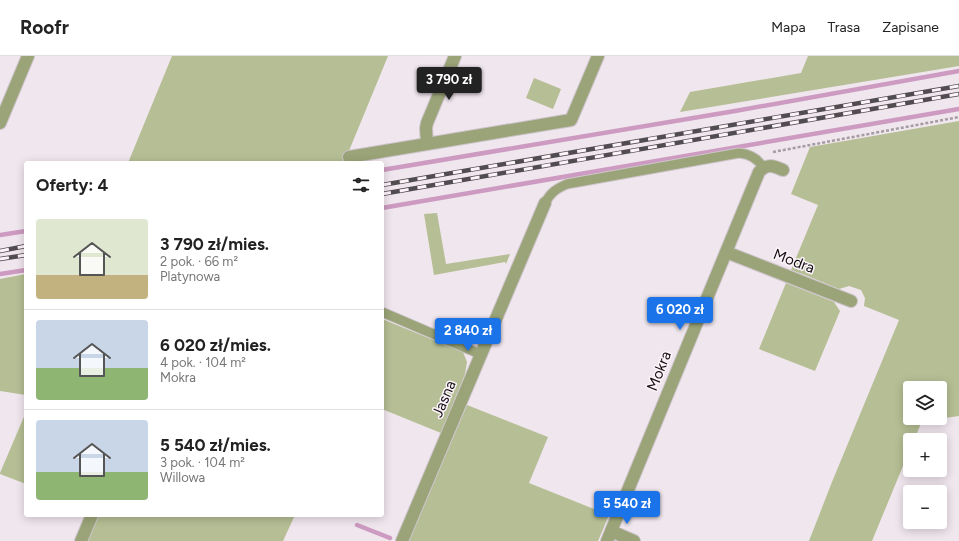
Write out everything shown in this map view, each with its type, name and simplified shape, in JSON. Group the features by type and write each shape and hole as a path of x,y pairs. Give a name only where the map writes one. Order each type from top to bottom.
{"street":[{"path":"0,123 28,56"},
{"path":"427,144 427,122 455,56"},
{"path":"349,157 571,120 598,56"},
{"path":"760,163 783,170"},
{"name":"Mokra","path":"609,536 759,172 760,163"},
{"name":"Jasna","path":"402,541 545,203"},
{"name":"Modra","path":"726,252 850,301"},
{"path":"81,541 91,517"},
{"path":"609,536 634,541"}],"lane":[{"path":"545,203 549,195 556,189 567,184 739,153 748,154 760,163"},
{"path":"384,313 480,354"}],"path":[{"path":"760,163 765,154 959,117"}],"green space":[{"path":"172,56 388,56 345,161 129,161"},
{"path":"808,56 959,56 959,66 680,112 690,92 801,73"},
{"path":"534,78 561,89 553,109 526,98"},
{"path":"959,121 959,416 947,418 947,381 903,381 903,425 920,425 917,433 903,433 903,466 872,541 809,541 899,320 864,306 865,298 861,290 849,286 839,289 791,270 818,205 791,194 810,147"},
{"path":"437,213 446,264 510,254 506,264 505,262 434,275 424,214"},
{"path":"24,274 24,395 0,391 0,279"},
{"path":"786,283 834,302 840,311 815,371 759,349"},
{"path":"384,320 463,352 467,362 465,374 441,433 384,410"},
{"path":"467,405 548,437 529,483 609,515 598,541 409,541"},
{"path":"24,417 24,483 0,473"},
{"path":"95,517 294,517 283,541 86,541"}],"waterway":[{"path":"384,170 735,111 959,71"},
{"path":"384,208 959,109"},
{"path":"0,235 24,231"},
{"path":"0,274 24,270"},
{"path":"357,525 390,538"}],"railway":[{"path":"384,185 959,86"},
{"path":"384,194 959,94"},
{"path":"0,251 24,246"},
{"path":"0,259 24,255"}]}
